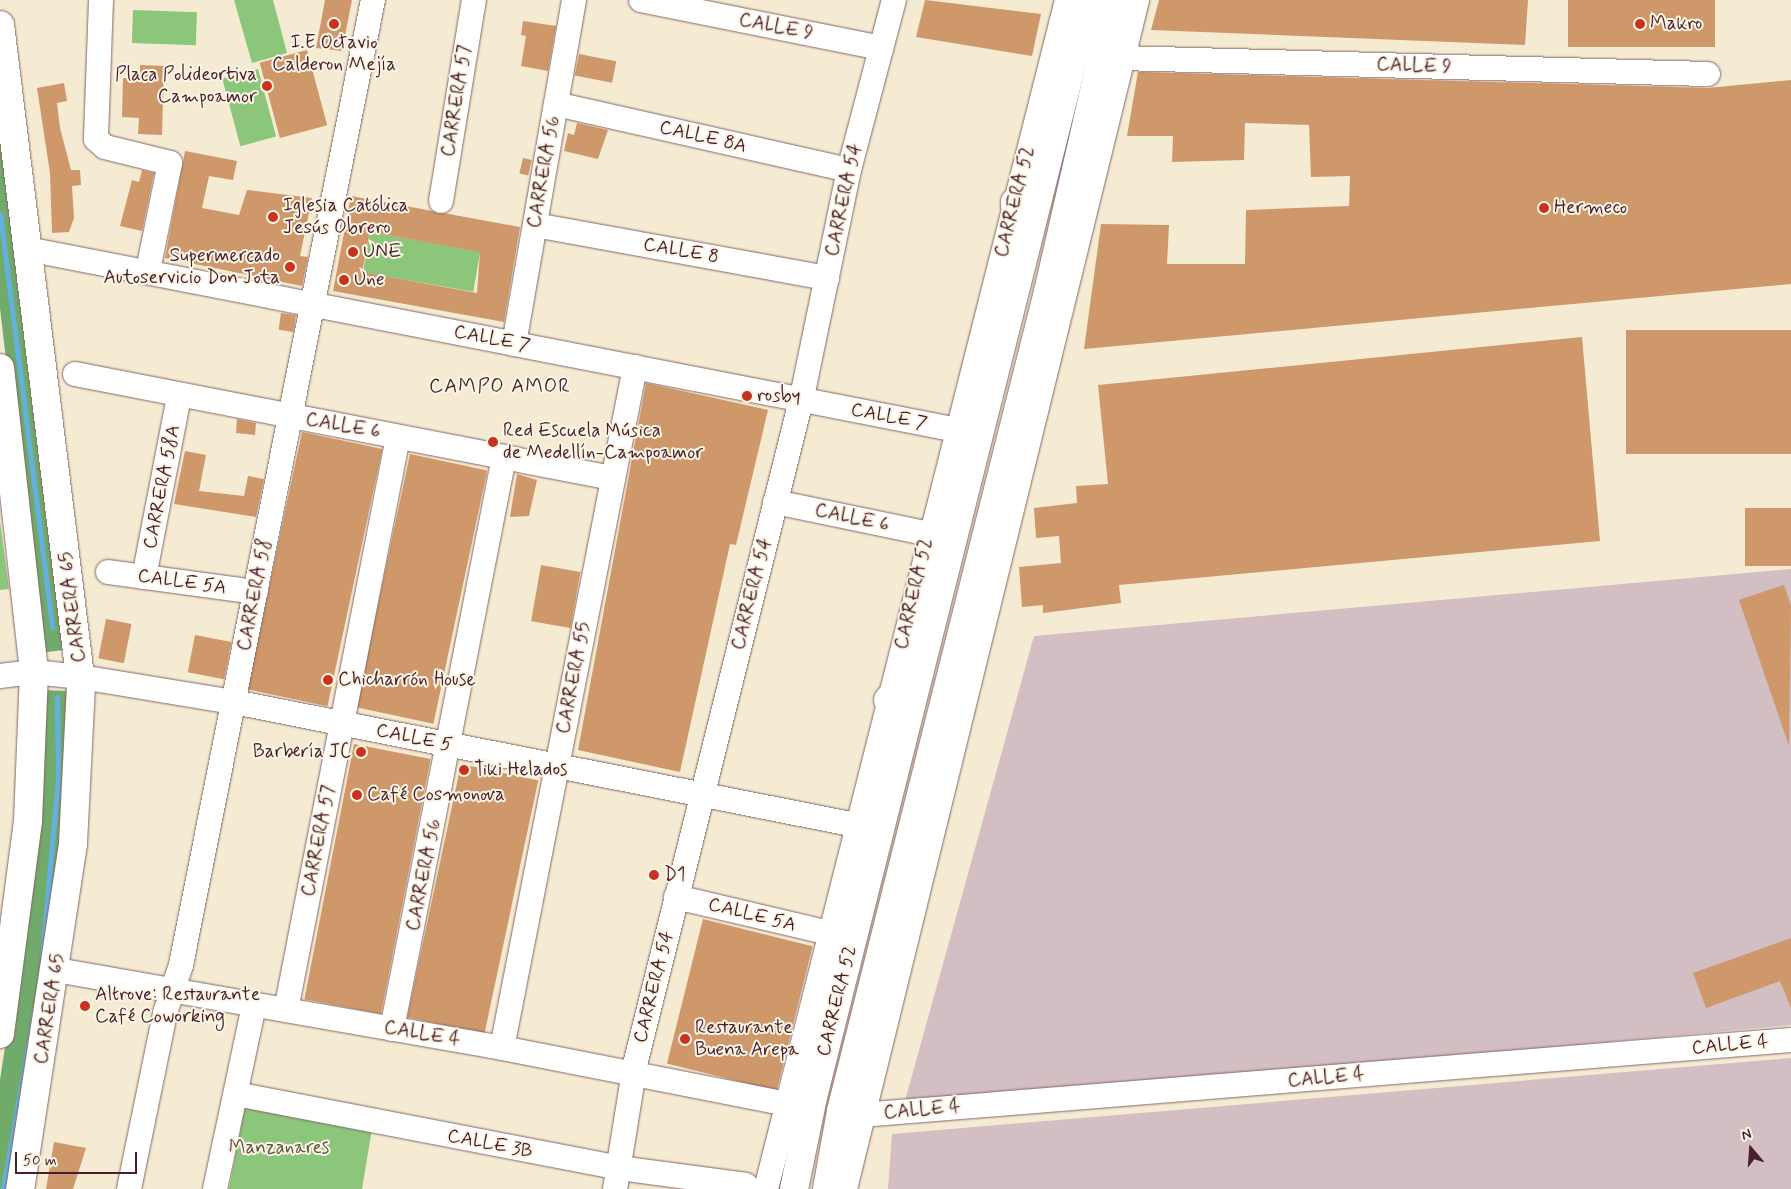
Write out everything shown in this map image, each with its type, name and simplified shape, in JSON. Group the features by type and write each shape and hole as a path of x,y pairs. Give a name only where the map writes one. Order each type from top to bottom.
{"main road":[{"name":"CARRERA 52","path":"794,1189 813,1097 1020,279 1088,0"},
{"name":"CARRERA 52","path":"827,1189 842,1110 1008,483 1048,292 1115,0"},
{"name":"CARRERA 65","path":"0,24 3,75 81,677 77,812 56,970 20,1189"},
{"path":"1048,292 1088,193"},
{"path":"1015,202 1020,279"},
{"path":"0,368 34,672 28,821 0,1034"},
{"path":"888,700 923,661"}],"street":[{"path":"100,0 96,139 100,144 170,163 148,270"},
{"name":"CARRERA 58","path":"129,1189 234,702 373,0"},
{"name":"CARRERA 57","path":"441,201 474,0"},
{"name":"CARRERA 56","path":"514,344 574,0"},
{"name":"CALLE 9","path":"641,0 881,48"},
{"name":"CARRERA 54","path":"617,1178 635,1075 676,897 800,399 849,170 894,0"},
{"name":"CARRERA 52","path":"756,1187 787,1104 929,534 1067,0"},
{"name":"CARRERA 52","path":"846,1189 861,1115 1008,483 1088,193 1120,58 1137,0"},
{"name":"CALLE 9","path":"1120,58 1708,74"},
{"name":"CALLE 8A","path":"556,104 849,170"},
{"name":"CALLE 8","path":"535,225 827,278"},
{"name":"CALLE 7","path":"27,249 148,270 514,344 957,430"},
{"name":"CARRERA 55","path":"502,1048 612,478 636,367"},
{"name":"CALLE 6","path":"75,374 179,397 504,456 612,478"},
{"name":"CARRERA 58A","path":"144,577 179,397"},
{"name":"CARRERA 57","path":"286,1010 398,437"},
{"name":"CARRERA 56","path":"392,1029 450,746 504,456"},
{"name":"CALLE 6","path":"775,502 929,534"},
{"name":"CALLE 5A","path":"108,572 256,592"},
{"name":"CALLE 5","path":"0,676 34,672 81,677 234,702 856,825"},
{"name":"CALLE 5A","path":"676,897 829,933"},
{"name":"CALLE 4","path":"56,970 502,1048 787,1104"},
{"path":"215,1189 254,1006"},
{"name":"CALLE 4","path":"861,1115 1791,1040"},
{"name":"CALLE 3B","path":"236,1094 617,1178 756,1187"}],"shaded area":[{"path":"1791,569 1791,1025 903,1108 1034,636"},
{"path":"1791,1058 1791,1189 888,1189 892,1134"}],"green space":[{"path":"234,0 273,0 287,53 252,63"},
{"path":"133,10 197,12 196,45 132,43"},
{"path":"258,69 276,137 240,146 222,79"},
{"path":"0,96 71,649 40,653 0,308"},
{"path":"370,232 480,251 473,292 363,272"},
{"path":"0,521 9,589 0,590"},
{"path":"39,690 72,691 70,769 15,1189 0,1189 0,1080 16,975"},
{"name":"Manzanares","path":"246,1101 373,1123 362,1189 229,1189"}],"building":[{"name":"I.E Octavio Calderon Mejía","path":"325,0 352,0 342,51 316,48"},
{"path":"925,0 1041,14 1032,56 916,37"},
{"path":"1159,0 1528,0 1525,45 1151,30"},
{"name":"Makro","path":"1568,0 1715,0 1715,47 1568,47"},
{"path":"523,21 556,26 548,71 521,66 526,36 521,35"},
{"path":"307,50 327,125 280,138 260,63"},
{"path":"579,54 616,61 612,83 575,76"},
{"path":"140,65 164,66 162,135 138,134 139,118 122,117 123,78 140,79"},
{"name":"Hermeco","path":"1138,72 1708,88 1791,80 1791,284 1084,349 1101,224 1169,225 1167,264 1245,264 1246,210 1349,206 1350,176 1311,177 1309,125 1245,123 1244,160 1172,162 1173,136 1127,136"},
{"path":"64,83 67,101 57,103 60,128 71,170 80,170 81,185 72,186 74,218 69,232 52,233 50,173 37,88"},
{"path":"577,123 608,130 598,159 564,151 568,133 574,135"},
{"path":"185,151 237,161 233,180 209,176 202,208 239,215 247,190 312,198 300,256 308,257 302,286 165,258"},
{"path":"523,158 532,160 528,176 519,174"},
{"path":"142,170 154,173 142,231 120,226 132,180 139,182"},
{"path":"351,196 520,227 504,322 333,291","holes":["370,232 480,252 477,293 362,272"]},
{"path":"281,313 296,315 293,332 279,330"},
{"path":"1626,330 1791,330 1791,454 1626,454"},
{"path":"1582,337 1600,541 1119,585 1121,603 1043,613 1043,605 1022,607 1019,567 1061,563 1059,536 1036,538 1034,508 1077,503 1076,486 1108,484 1098,385"},
{"path":"646,383 768,410 736,545 730,544 680,772 578,750"},
{"path":"237,419 256,423 255,435 236,433"},
{"path":"302,432 382,449 328,706 247,689"},
{"path":"185,451 206,455 199,491 244,496 248,476 264,479 256,517 174,504"},
{"path":"410,454 487,470 433,724 356,707"},
{"path":"517,474 537,480 529,516 510,517"},
{"path":"1745,508 1791,508 1791,566 1745,566"},
{"path":"541,565 580,572 570,628 531,621"},
{"path":"1784,585 1791,606 1789,746 1739,600"},
{"path":"106,619 132,624 124,663 98,658"},
{"path":"195,635 231,642 224,679 188,672"},
{"path":"354,744 431,759 381,1014 304,999"},
{"path":"461,764 538,780 484,1034 407,1017"},
{"path":"703,919 813,946 777,1091 667,1064"},
{"path":"1791,938 1791,1008 1780,981 1706,1008 1693,973"},
{"path":"54,1142 86,1148 73,1189 46,1189"}],"waterway":[{"path":"0,214 52,628"},
{"path":"42,957 58,778 57,697"},
{"path":"3,1189 33,1017"}],"place":[{"name":"I.E Octavio Calderon Mejía","path":"334,24"},
{"name":"Makro","path":"1640,24"},
{"name":"Placa Polideortiva Campoamor","path":"267,86"},
{"name":"Hermeco","path":"1544,208"},
{"name":"Iglesia Católica Jesús Obrero","path":"273,217"},
{"name":"UNE","path":"353,252"},
{"name":"Supermercado Autoservicio Don Jota","path":"290,267"},
{"name":"Une","path":"344,280"},
{"name":"rosby","path":"747,396"},
{"name":"Red Escuela Música de Medellín-Campoamor","path":"493,442"},
{"name":"Chicharrón House","path":"328,680"},
{"name":"Barbería JC","path":"361,752"},
{"name":"Tiki Helados","path":"464,770"},
{"name":"Café Cosmonova","path":"357,795"},
{"name":"D1","path":"654,875"},
{"name":"Altrove: Restaurante Café Coworking","path":"85,1006"},
{"name":"Restaurante Buena Arepa","path":"685,1039"}],"district":[{"name":"CAMPO AMOR","path":"500,386"}]}
